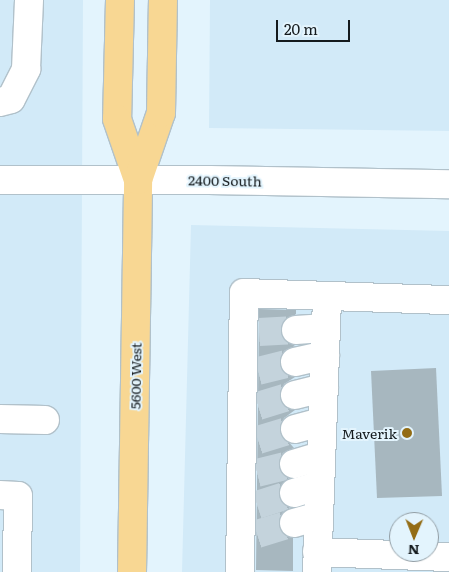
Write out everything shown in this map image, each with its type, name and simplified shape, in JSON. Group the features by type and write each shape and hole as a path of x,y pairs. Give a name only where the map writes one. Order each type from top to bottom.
{"main road":[{"name":"5600 West","path":"120,0 117,119 138,180"},
{"name":"5600 West","path":"132,572 138,180 161,114 163,0"}],"street":[{"path":"0,102 11,99 26,70 29,0"},
{"name":"2400 South","path":"0,180 449,184"},
{"path":"240,572 248,537 251,373 251,333 244,293 449,300"},
{"path":"327,296 320,485 306,520 317,562 449,556"},
{"path":"296,330 326,328"},
{"path":"295,362 325,355"},
{"path":"295,395 324,388"},
{"path":"0,419 45,420"},
{"path":"295,429 322,422"},
{"path":"294,464 321,456"},
{"path":"294,492 320,485"},
{"path":"0,495 18,496 17,572"}],"shaded area":[{"path":"0,0 83,0 80,572 0,572"},
{"path":"210,0 449,0 449,131 209,128"},
{"path":"191,225 449,231 449,572 182,572"}],"building":[{"path":"259,309 296,310 296,314 282,324 283,338 295,346 284,351 280,365 284,373 295,377 284,384 280,398 284,406 295,410 284,418 280,432 294,448 283,453 279,461 279,469 289,478 279,489 279,497 290,508 283,512 279,527 283,534 293,538 293,571 256,570"},
{"name":"Maverik","path":"436,368 442,496 377,498 371,371"}],"tunnel":[{"path":"259,332 296,330"},
{"path":"258,371 295,362"},
{"path":"258,406 295,395"},
{"path":"258,440 295,429"},
{"path":"257,473 294,464"},
{"path":"257,505 294,493"},
{"path":"257,534 294,523"}],"place":[{"name":"Maverik","path":"407,433"}]}
